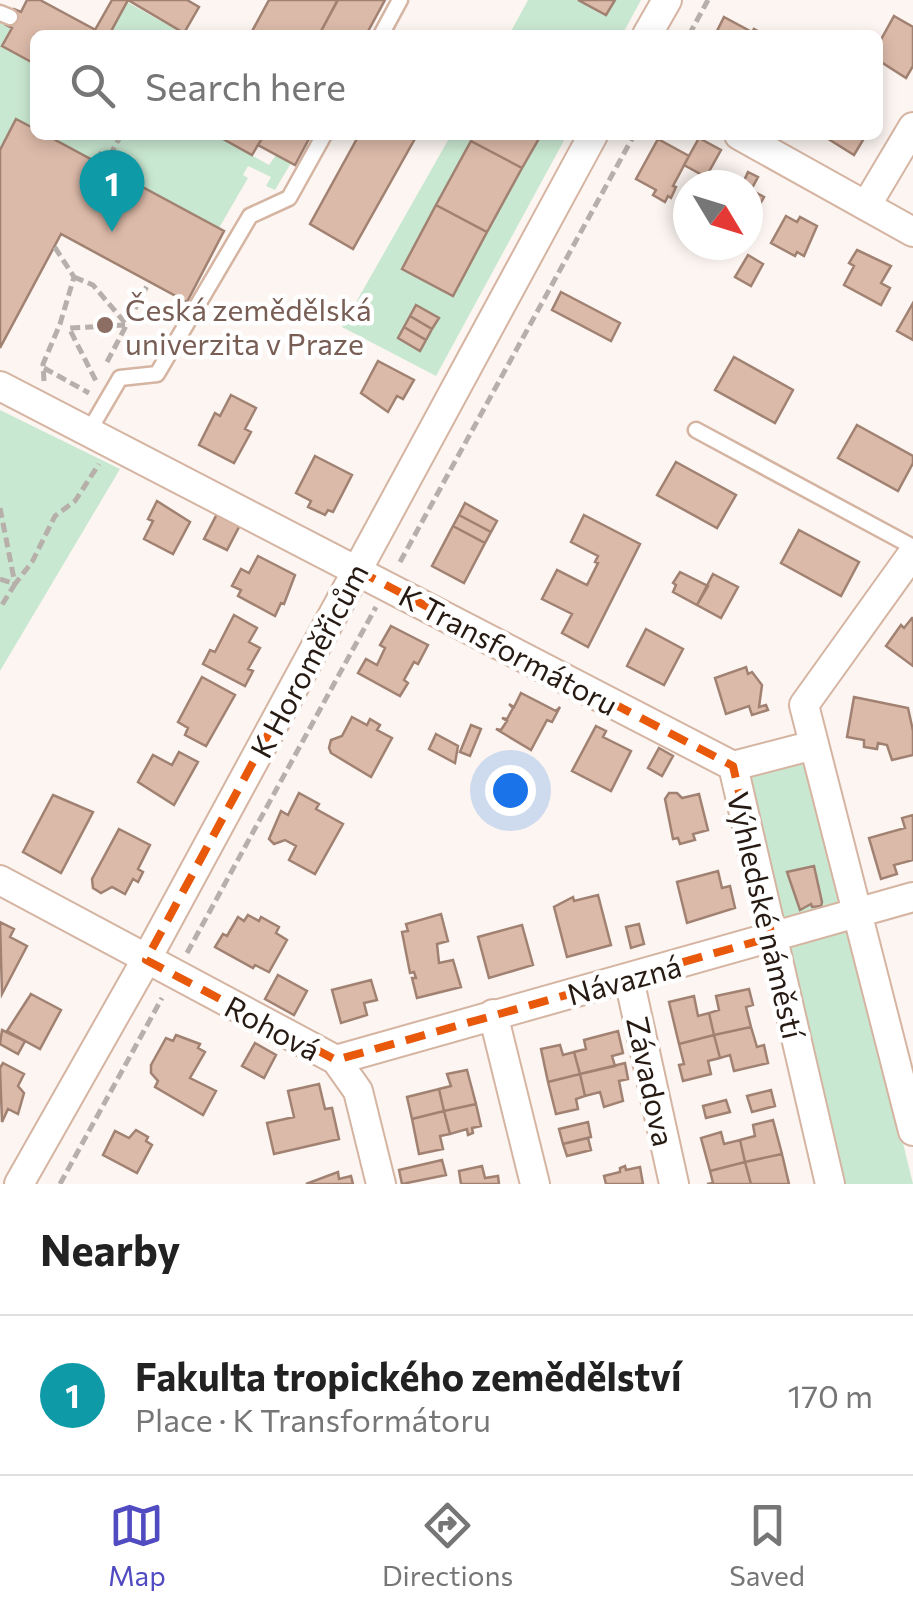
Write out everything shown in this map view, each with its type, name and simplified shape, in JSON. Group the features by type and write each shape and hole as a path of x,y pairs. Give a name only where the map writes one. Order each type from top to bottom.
{"street":[{"path":"651,30 666,0"},
{"path":"866,206 913,127"},
{"name":"K Horoměřicům","path":"19,1184 146,960 590,140"},
{"path":"748,140 913,232"},
{"name":"K Transformátoru","path":"0,386 89,431 115,453 357,570 385,590 733,766"},
{"path":"913,550 804,706 913,1132"},
{"name":"Výhledské náměstí","path":"814,745 733,766 830,1184"},
{"name":"Rohová","path":"0,880 336,1060 358,1091 381,1184"},
{"name":"Návazná","path":"336,1060 913,898"},
{"name":"Závadova","path":"629,979 674,1184"},
{"path":"493,1014 535,1184"}],"lane":[{"path":"383,30 400,0"},
{"path":"89,431 120,378 157,374 250,216 289,198 321,140"},
{"path":"696,430 913,550"}],"path":[{"path":"692,30 708,0"},
{"path":"98,153 108,159 118,140"},
{"path":"180,964 631,140"},
{"path":"54,246 74,277 93,285 126,325"},
{"path":"44,409 44,368 74,277"},
{"path":"44,368 89,394 146,286"},
{"path":"60,324 69,328 126,325"},
{"path":"69,328 96,381"},
{"path":"0,608 32,562 55,516 85,490 115,453"},
{"path":"0,508 15,584"},
{"path":"0,579 15,584"},
{"path":"60,1184 168,986"}],"highlighted area":[{"path":"357,570 733,766 772,937 336,1060 146,960"}],"green space":[{"path":"528,0 578,0 606,15 615,0 641,0 625,30 512,30"},
{"path":"127,2 177,30 112,30"},
{"path":"0,13 10,17 6,25 18,35 30,56 30,127 16,120 0,150"},
{"path":"55,140 225,140 269,165 276,155 291,163 275,190 266,186 271,177 248,166 243,175 248,178 219,228"},
{"path":"448,140 472,140 402,268 452,296 538,140 564,140 436,376 342,327"},
{"path":"0,410 120,469 0,671"},
{"path":"810,761 913,1184 842,1184 743,777"}],"building":[{"path":"27,0 40,0 96,30 30,30 30,61 2,46 12,28 6,25 14,9 21,12"},
{"path":"112,0 128,0 112,30 95,30"},
{"path":"128,0 187,0 199,7 186,30 179,30"},
{"path":"269,0 337,1 322,30 253,30"},
{"path":"338,0 385,0 369,30 322,30"},
{"path":"578,0 615,0 606,15"},
{"path":"894,16 913,27 913,66 906,78 883,63 883,36"},
{"path":"724,17 748,30 718,30"},
{"path":"16,119 30,126 30,140 55,140 224,231 187,302 61,234 0,348 0,150"},
{"path":"225,140 261,140 252,155"},
{"path":"261,140 308,140 295,165 258,145"},
{"path":"356,140 414,140 353,249 310,224"},
{"path":"472,140 538,140 522,168"},
{"path":"660,140 689,156 682,170 673,170 671,198 668,196 665,202 653,195 656,190 636,179"},
{"path":"698,140 721,150 710,170 693,170 684,165"},
{"path":"830,140 863,140 854,155"},
{"path":"471,141 522,168 487,232 436,205"},
{"path":"436,205 487,232 453,296 402,269"},
{"path":"786,216 797,222 800,217 817,226 804,256 797,252 795,256 771,243"},
{"path":"857,250 891,266 881,283 890,288 881,305 844,285"},
{"path":"745,260 763,264 751,286 735,277"},
{"path":"561,292 620,323 611,341 552,310"},
{"path":"913,303 913,340 897,331"},
{"path":"416,305 439,318 432,329 410,316"},
{"path":"410,316 432,329 426,340 404,327"},
{"path":"404,327 426,340 420,351 398,338"},
{"path":"734,357 793,390 775,423 715,390"},
{"path":"378,361 414,380 403,399 397,396 388,412 361,393"},
{"path":"231,395 256,408 245,429 251,432 234,463 199,445 215,413 220,416"},
{"path":"857,425 913,456 898,491 838,458"},
{"path":"315,456 352,475 333,512 328,510 325,515 308,507 311,501 296,493"},
{"path":"676,462 736,495 717,528 657,495"},
{"path":"157,501 190,522 173,554 144,539"},
{"path":"465,503 497,521 491,532 459,515"},
{"path":"217,514 240,525 227,550 204,539"},
{"path":"459,515 491,532 485,543 453,526"},
{"path":"584,515 640,544 588,647 562,633 572,614 542,599 557,570 587,585 598,563 598,556 571,542"},
{"path":"453,526 485,543 464,583 432,566"},
{"path":"799,530 859,562 841,596 781,563"},
{"path":"258,556 295,575 275,616 238,596 241,590 232,586 241,569 249,573"},
{"path":"680,572 708,586 697,605 673,592"},
{"path":"713,574 738,587 721,618 697,605"},
{"path":"234,615 257,628 249,642 260,648 248,669 253,671 245,686 203,664 210,650 215,652"},
{"path":"913,618 913,666 886,646 901,625 904,628"},
{"path":"391,626 428,645 404,680 408,683 400,696 358,673 366,659 377,665 385,648 380,645"},
{"path":"646,629 683,649 664,685 627,666"},
{"path":"746,667 748,674 752,672 762,685 759,707 766,705 768,710 752,715 749,706 726,714 715,678"},
{"path":"202,677 235,695 206,746 185,735 188,728 178,722"},
{"path":"521,693 556,711 560,707 552,722 547,720 531,750 496,729 501,730 507,721 502,718 507,719 513,708 509,704 514,707"},
{"path":"854,697 908,708 913,755 892,760 887,745 878,743 877,749 864,747 864,740 847,737"},
{"path":"352,717 367,725 370,719 380,725 377,730 392,738 371,777 329,748 331,740 342,736"},
{"path":"471,725 481,729 470,756 460,752"},
{"path":"596,726 606,731 603,737 631,751 611,791 572,771"},
{"path":"436,734 458,746 455,763 429,749"},
{"path":"659,748 673,756 662,776 648,768"},
{"path":"179,752 198,762 174,805 138,782 153,755 172,765"},
{"path":"299,793 319,804 316,809 343,824 315,874 289,860 296,846 285,840 274,844 269,839 281,811 288,815"},
{"path":"669,793 682,798 699,794 708,830 693,834 695,840 680,844 678,838 673,839 665,799"},
{"path":"53,795 93,812 61,873 23,852"},
{"path":"913,815 913,860 894,865 897,874 881,879 869,838 905,828 902,818"},
{"path":"119,829 150,845 138,869 143,872 138,882 133,879 125,894 112,887 101,893 93,888 92,879"},
{"path":"814,866 821,906 811,904 800,910 787,872"},
{"path":"718,871 722,888 730,886 735,908 687,923 677,882"},
{"path":"598,895 611,945 567,957 554,907 573,897 574,901"},
{"path":"441,914 448,941 437,944 439,963 453,960 461,987 417,998 412,978 416,978 414,972 410,973 402,932 408,931 406,924"},
{"path":"248,915 279,927 276,933 287,940 269,972 255,965 253,968 215,947 238,917 244,921"},
{"path":"0,922 14,929 10,937 27,946 2,994"},
{"path":"639,924 644,944 631,948 626,927"},
{"path":"522,925 533,965 489,978 478,937"},
{"path":"278,975 307,991 294,1015 265,999"},
{"path":"371,980 377,1000 364,1003 367,1015 341,1023 332,990"},
{"path":"749,989 753,1005 746,1007 751,1027 714,1035 709,1013 719,1010 716,996"},
{"path":"31,994 61,1010 40,1049 7,1031"},
{"path":"694,996 698,1016 709,1013 714,1035 679,1044 669,1002"},
{"path":"751,1027 757,1047 764,1045 768,1063 734,1071 730,1055 720,1058 714,1035"},
{"path":"2,1030 25,1041 18,1054 0,1044"},
{"path":"618,1031 623,1053 612,1056 615,1066 580,1074 574,1052 586,1049 584,1040"},
{"path":"176,1035 200,1044 198,1048 205,1052 190,1078 216,1091 203,1115 155,1087 158,1081 151,1073 151,1065 166,1038 173,1041"},
{"path":"714,1035 720,1058 708,1061 711,1074 683,1081 679,1044"},
{"path":"255,1043 276,1055 264,1078 242,1066"},
{"path":"560,1045 563,1055 574,1052 580,1074 548,1082 541,1049"},
{"path":"3,1063 24,1074 18,1086 24,1093 18,1114 8,1109 2,1122 0,1068"},
{"path":"625,1063 628,1079 619,1081 623,1101 604,1107 600,1092 585,1096 580,1074"},
{"path":"467,1070 476,1104 444,1111 439,1089 451,1086 447,1074"},
{"path":"580,1074 585,1096 576,1099 578,1109 556,1114 548,1082"},
{"path":"319,1084 325,1109 332,1108 339,1139 274,1154 267,1123 294,1117 288,1091"},
{"path":"439,1089 444,1111 412,1119 407,1097"},
{"path":"771,1090 775,1106 752,1112 747,1096"},
{"path":"726,1100 730,1112 706,1118 703,1106"},
{"path":"476,1104 481,1126 472,1128 473,1133 468,1135 467,1129 450,1134 444,1111"},
{"path":"444,1111 450,1134 440,1136 443,1149 419,1154 412,1119"},
{"path":"773,1120 782,1154 745,1162 740,1140 755,1136 753,1125"},
{"path":"588,1122 591,1137 563,1144 559,1129"},
{"path":"136,1130 148,1137 146,1141 152,1145 137,1173 103,1155 115,1131 129,1138"},
{"path":"721,1132 724,1144 740,1140 745,1162 710,1171 701,1138"},
{"path":"588,1138 591,1150 567,1156 563,1144"},
{"path":"782,1154 789,1184 751,1184 745,1162"},
{"path":"442,1160 446,1175 402,1184 399,1170"},
{"path":"745,1162 751,1184 707,1184 713,1183 710,1171"},
{"path":"482,1166 485,1178 498,1176 499,1184 461,1184 459,1171"},
{"path":"625,1166 626,1170 640,1167 643,1184 606,1184 604,1176 620,1172"},
{"path":"338,1172 339,1179 351,1176 353,1184 306,1184"}],"place":[{"name":"Fakulta tropického zemědělství","path":"112,232"},
{"name":"Česká zemědělská univerzita v Praze","path":"105,325"}]}
